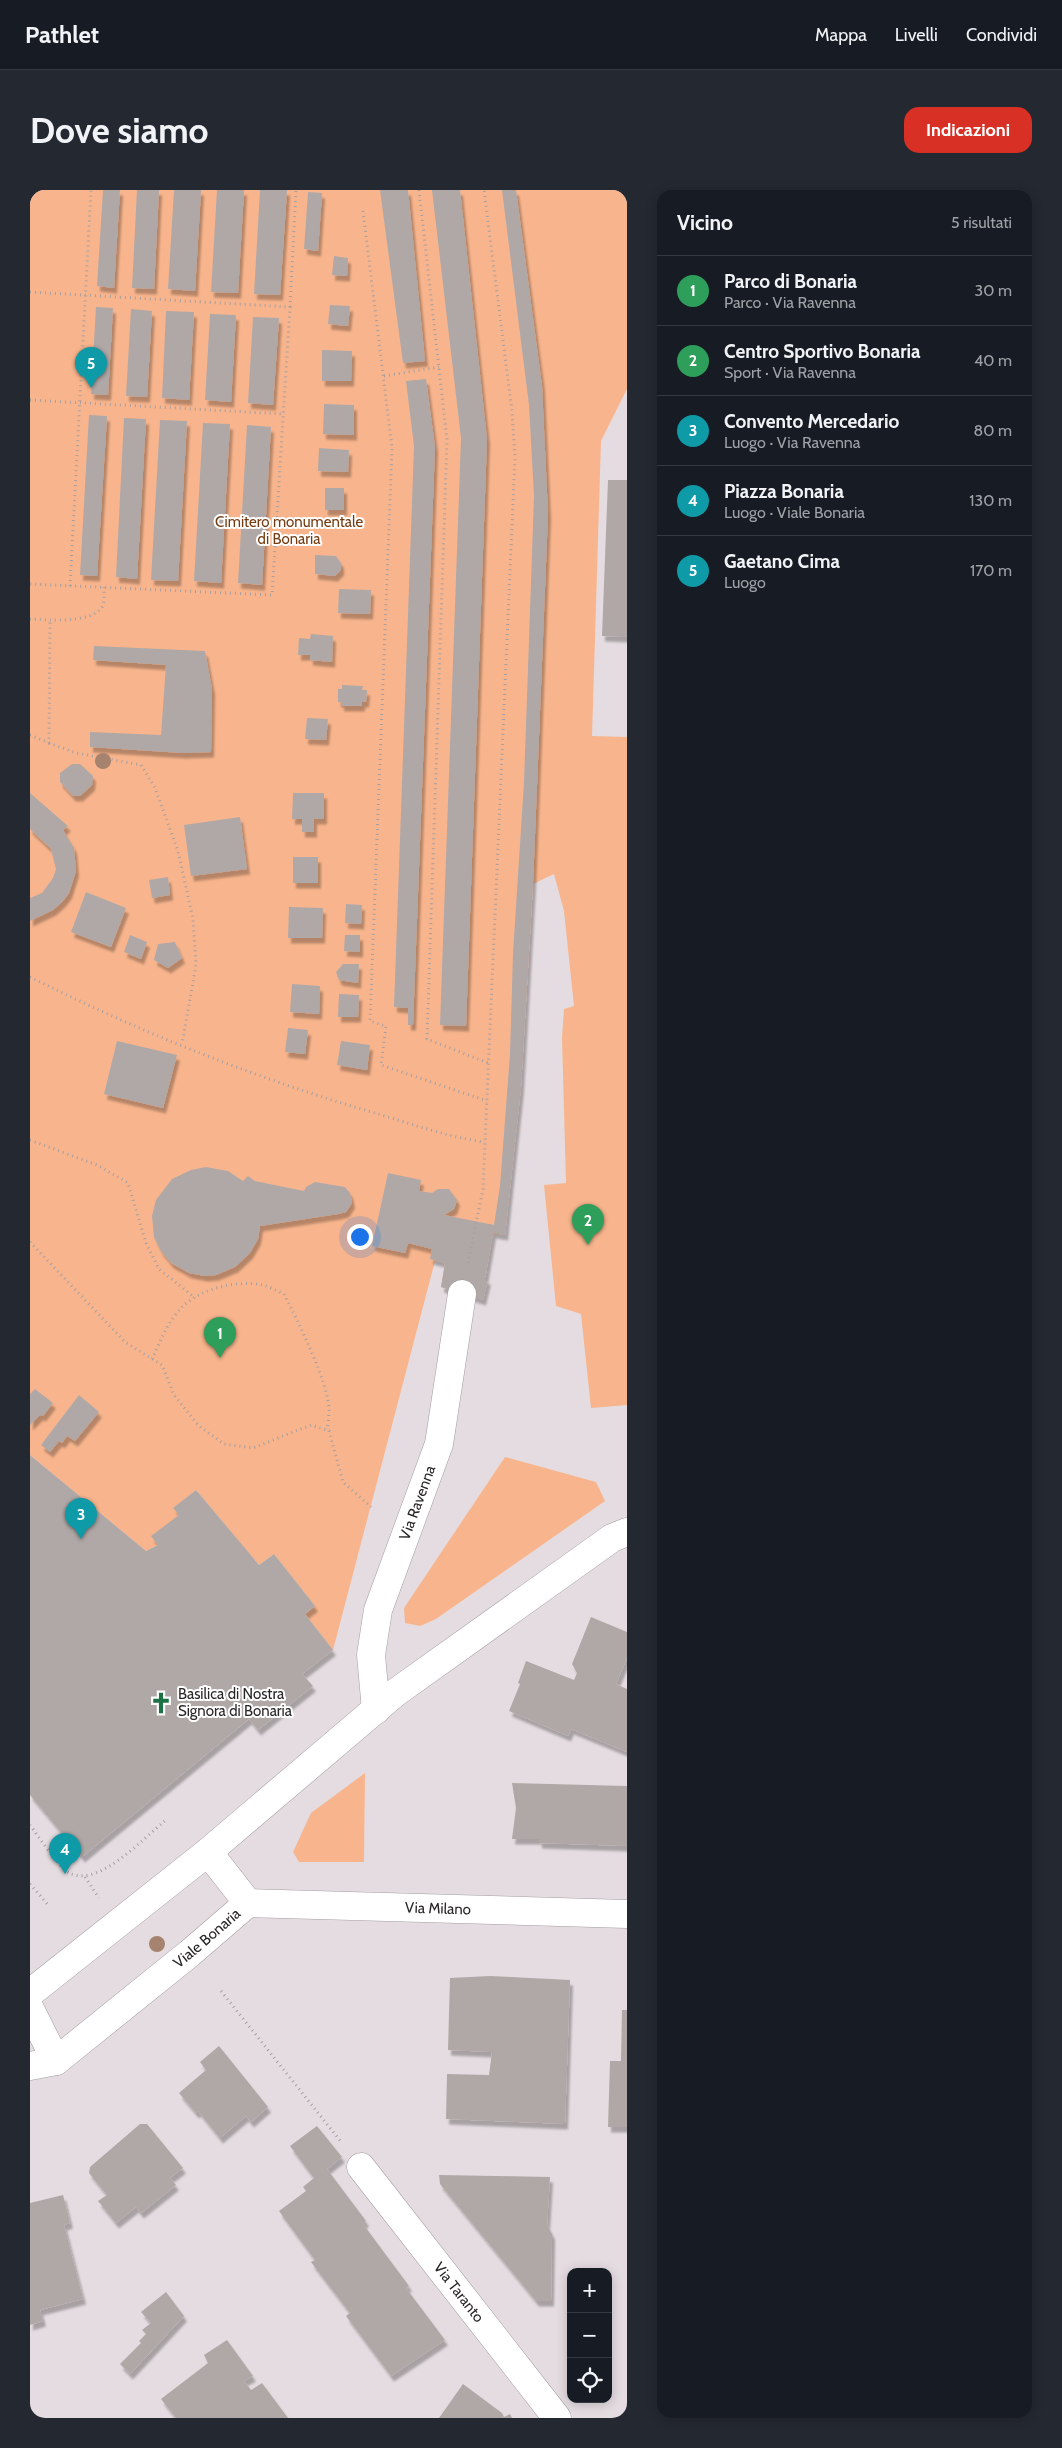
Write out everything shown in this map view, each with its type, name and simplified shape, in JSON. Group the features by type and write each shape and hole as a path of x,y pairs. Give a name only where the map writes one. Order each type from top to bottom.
{"street":[{"name":"Via Ravenna","path":"376,1710 371,1655 378,1610 439,1444 462,1294"},
{"path":"30,1993 208,1852 395,1693 612,1538 627,1532"},
{"name":"Viale Bonaria","path":"30,2009 43,2064 182,1959 248,1903 208,1852"},
{"name":"Via Milano","path":"248,1903 627,1914"},
{"name":"Via Taranto","path":"361,2167 557,2418"}],"path":[{"path":"70,586 91,190"},
{"path":"30,584 272,595 296,190"},
{"path":"419,190 446,440 446,504 427,1039 489,1063"},
{"path":"462,1294 483,1188 515,457 512,411 484,190"},
{"path":"363,210 392,448 370,1021 386,1026 381,1065 487,1101"},
{"path":"30,292 290,307"},
{"path":"384,376 439,367"},
{"path":"30,400 283,414"},
{"path":"30,619 69,620 90,615 101,608 104,599 104,587"},
{"path":"49,743 50,620"},
{"path":"30,735 76,753 141,765 155,788 178,851 193,919 196,965 182,1044"},
{"path":"30,977 92,1008 308,1094 452,1137 485,1142"},
{"path":"30,1140 96,1165 128,1183 146,1243 159,1269 195,1298"},
{"path":"30,1242 125,1342 162,1365 174,1395 199,1426 224,1444 253,1448 311,1425 327,1430"},
{"path":"152,1359 164,1334 183,1306 204,1292 236,1284 263,1285 284,1294 321,1378 329,1409 327,1430 342,1482 371,1507"},
{"path":"30,1825 67,1873 85,1878 102,1872 165,1821"},
{"path":"85,1878 100,1898"},
{"path":"30,1884 49,1906"},
{"path":"221,1991 361,2167"}],"green space":[{"name":"Cimitero monumentale di Bonaria","path":"30,190 627,190 627,389 601,441 592,736 627,737 627,1405 591,1408 581,1314 556,1306 544,1185 566,1183 562,1038 564,1009 574,1006 564,911 554,874 533,884 521,1087 505,1235 493,1234 485,1278 488,1279 483,1300 441,1287 445,1263 435,1261 333,1650 305,1614 315,1606 274,1554 259,1565 196,1490 174,1508 179,1515 158,1545 146,1551 30,1455"},
{"path":"505,1457 596,1482 605,1501 436,1619 420,1626 405,1623 404,1608"},
{"path":"365,1773 364,1862 299,1862 293,1852 311,1813"}],"building":[{"path":"103,190 120,190 114,288 97,286"},
{"path":"137,190 159,190 154,289 132,288"},
{"path":"174,190 201,190 195,291 168,289"},
{"path":"217,190 244,190 238,293 211,292"},
{"path":"260,190 287,190 280,295 254,294"},
{"path":"380,190 408,190 425,361 403,363"},
{"path":"432,190 460,190 487,439 466,1026 440,1025 461,438"},
{"path":"502,190 516,190 542,386 548,514 533,884 521,1087 505,1235 493,1233 485,1279 488,1279 483,1300 441,1287 445,1263 430,1259 432,1249 408,1243 405,1253 372,1246 388,1173 421,1180 419,1191 432,1193 438,1189 449,1189 457,1200 454,1209 444,1215 494,1225 500,1186 510,1054 513,953 524,782 534,496 529,405"},
{"path":"308,192 322,193 318,251 304,249"},
{"path":"334,256 348,258 347,276 332,275"},
{"path":"330,305 350,306 348,326 328,324"},
{"path":"96,307 113,308 108,395 91,394"},
{"path":"131,309 152,311 147,397 126,396"},
{"path":"166,311 194,312 189,400 162,398"},
{"path":"210,314 236,315 231,402 205,400"},
{"path":"253,317 279,318 273,405 248,403"},
{"path":"322,350 352,351 351,381 322,381"},
{"path":"426,379 435,447 413,1025 408,1025 408,1008 394,1007 414,446 406,381"},
{"path":"324,404 354,405 354,435 323,434"},
{"path":"89,415 107,416 97,576 80,575"},
{"path":"124,418 146,419 137,579 116,577"},
{"path":"160,420 187,421 178,581 151,580"},
{"path":"203,423 230,424 221,583 194,581"},
{"path":"247,425 271,427 262,585 238,583"},
{"path":"319,448 349,450 348,472 318,471"},
{"path":"608,480 627,480 627,637 602,636"},
{"path":"325,488 344,488 344,510 325,510"},
{"path":"315,555 336,556 341,563 341,570 335,576 315,574"},
{"path":"339,589 371,590 370,614 338,613"},
{"path":"311,634 333,636 332,662 310,660 310,655 298,655 299,638 310,639"},
{"path":"94,646 205,651 212,689 211,752 183,753 90,747 90,732 161,735 166,665 93,660"},
{"path":"342,685 363,686 362,690 367,690 366,702 362,702 362,706 341,706 341,702 338,702 338,689 342,689"},
{"path":"307,718 328,719 326,740 305,739"},
{"path":"72,764 80,764 93,776 92,785 80,796 73,796 60,782 60,773"},
{"path":"30,793 68,826 63,830 74,848 76,871 69,893 63,901 53,910 30,921 30,898 42,893 53,878 56,869 51,849 30,829"},
{"path":"293,793 324,793 324,819 314,819 314,832 302,832 302,819 292,819"},
{"path":"240,817 247,869 191,876 184,825"},
{"path":"293,857 318,857 318,883 293,883"},
{"path":"168,877 170,895 152,898 149,880"},
{"path":"86,892 126,908 111,947 71,932"},
{"path":"346,904 362,905 361,924 345,923"},
{"path":"289,907 323,908 322,938 288,938"},
{"path":"130,935 147,942 141,959 124,952"},
{"path":"345,935 360,935 360,952 344,951"},
{"path":"175,942 182,958 168,968 154,960 158,944"},
{"path":"343,964 359,964 358,983 339,980 336,972"},
{"path":"292,984 320,986 319,1014 290,1012"},
{"path":"339,994 359,995 358,1017 338,1017"},
{"path":"288,1028 308,1030 305,1054 285,1052"},
{"path":"117,1041 177,1055 163,1108 104,1094"},
{"path":"341,1041 370,1045 367,1070 337,1065"},
{"path":"206,1167 228,1171 243,1181 248,1176 255,1181 304,1191 306,1187 315,1182 345,1187 350,1193 352,1203 346,1212 338,1214 260,1226 258,1239 250,1253 235,1267 216,1275 205,1276 189,1273 171,1263 161,1251 154,1237 152,1216 156,1200 172,1179 191,1170"},
{"path":"35,1389 53,1403 43,1416 40,1415 30,1425 30,1394"},
{"path":"79,1395 99,1412 75,1441 67,1436 62,1443 59,1441 50,1452 41,1445"},
{"name":"Basilica di Nostra Signora di Bonaria","path":"30,1455 146,1551 158,1545 151,1536 179,1515 173,1508 196,1490 259,1565 274,1554 315,1606 305,1614 333,1650 302,1674 313,1686 258,1730 249,1719 82,1857 30,1795"},
{"path":"591,1617 627,1632 627,1658 616,1684 627,1689 627,1752 571,1729 568,1736 509,1711 520,1684 518,1683 526,1661 574,1680 577,1673 572,1664"},
{"path":"512,1783 627,1786 627,1846 539,1843 539,1839 512,1839 516,1808"},
{"path":"490,1976 570,1980 565,2124 446,2119 447,2074 489,2075 492,2052 448,2050 450,1978"},
{"path":"622,2010 627,2010 627,2127 608,2127 610,2061 621,2061"},
{"path":"219,2046 268,2107 251,2122 246,2116 220,2138 198,2111 196,2113 179,2093 206,2070 200,2062"},
{"path":"140,2124 147,2124 183,2168 170,2178 176,2185 141,2213 136,2207 116,2223 98,2201 107,2195 89,2173 90,2167"},
{"path":"317,2126 342,2157 327,2169 366,2221 363,2224 409,2286 406,2288 445,2340 391,2376 346,2316 350,2313 311,2262 315,2260 279,2211 306,2191 303,2187 314,2178 290,2146"},
{"path":"439,2175 550,2177 547,2225 552,2234 551,2301 536,2301 440,2184"},
{"path":"63,2195 70,2223 64,2225 83,2299 40,2310 43,2321 30,2325 30,2203"},
{"path":"166,2292 184,2316 130,2374 120,2364 141,2343 139,2341 146,2334 142,2330 151,2323 141,2312"},
{"path":"227,2340 253,2376 244,2381 251,2390 262,2383 288,2418 176,2418 161,2399 208,2363 204,2355"},
{"path":"463,2384 502,2413 504,2417 510,2414 512,2418 439,2418"}],"place":[{"name":"Gaetano Cima","path":"91,388"},
{"name":"Centro Sportivo Bonaria","path":"588,1245"},
{"name":"Parco di Bonaria","path":"220,1358"},
{"name":"Convento Mercedario","path":"81,1539"},
{"name":"Basilica di Nostra Signora di Bonaria","path":"161,1703"},
{"name":"Piazza Bonaria","path":"65,1874"}]}
